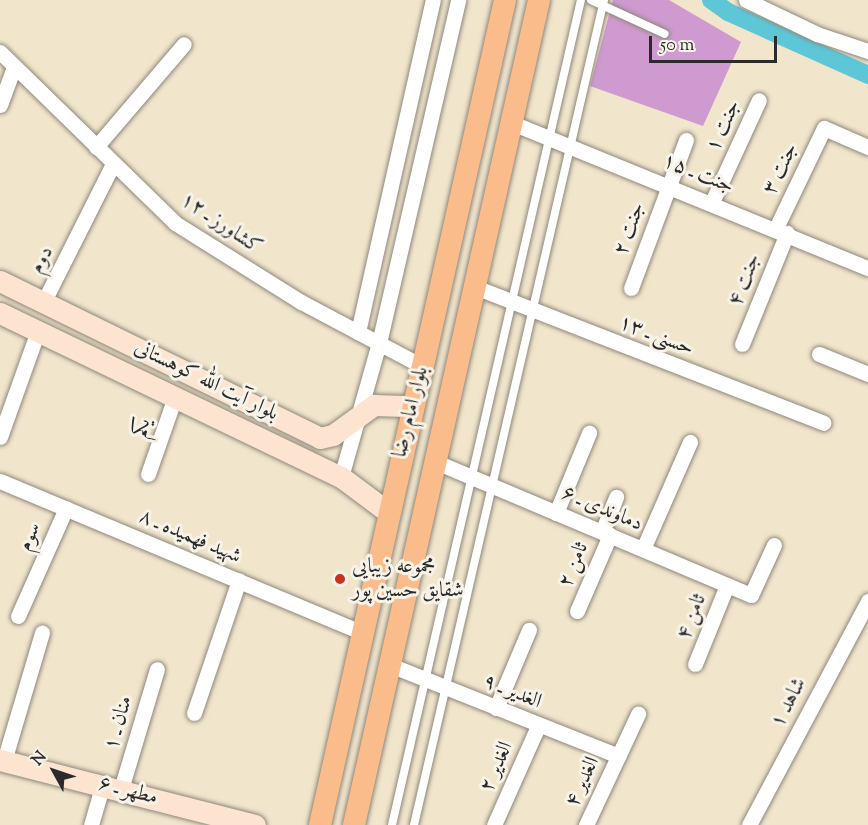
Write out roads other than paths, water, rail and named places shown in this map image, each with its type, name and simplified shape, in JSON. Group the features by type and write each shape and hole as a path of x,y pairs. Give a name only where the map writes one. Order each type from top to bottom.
{"main road":[{"name":"بلوار امام رضا","path":"320,825 364,633 388,512 505,0"},
{"name":"بلوار امام رضا","path":"354,825 539,0"}],"street":[{"path":"358,332 433,0"},
{"path":"341,477 379,344 458,0"},
{"path":"752,1 817,34 868,51"},
{"path":"96,147 184,44"},
{"name":"کشاورز ـ ۱۲","path":"0,52 175,223 301,302 422,366"},
{"path":"0,105 14,67"},
{"name":"جنت ۱","path":"712,202 759,100"},
{"name":"جنت ـ ۱۵","path":"512,123 712,202 868,268"},
{"name":"جنت ۳","path":"781,231 824,128 868,147"},
{"name":"جنت ۲","path":"632,288 686,140"},
{"name":"دوم","path":"44,301 78,240 113,164"},
{"path":"385,210 396,219 410,210"},
{"path":"379,237 393,228 403,240"},
{"name":"جنت ۴","path":"742,344 781,231"},
{"name":"بلوار آیت الله کوهستانی","path":"0,281 320,438 333,435 360,413 374,405 412,406"},
{"name":"حسنی ـ ۱۳","path":"475,287 823,423"},
{"name":"بلوار آیت الله کوهستانی","path":"0,313 341,477 388,512"},
{"path":"0,437 38,331"},
{"path":"819,354 868,375"},
{"name":"یکم","path":"148,474 175,397"},
{"path":"556,513 589,433"},
{"path":"643,549 690,442"},
{"name":"دماوندی ـ ۶","path":"436,462 492,482 556,513 751,595 774,545"},
{"name":"شهید فهمیده ـ ۸","path":"0,481 364,633"},
{"name":"ثامن ۲","path":"578,611 606,534 616,497"},
{"name":"سوم","path":"18,616 66,508"},
{"path":"194,713 239,580"},
{"name":"ثامن ۴","path":"695,664 728,585"},
{"name":"شاهد ۱","path":"749,825 868,601"},
{"path":"496,708 529,630"},
{"path":"2,761 42,633"},
{"name":"الغدیر ـ ۹","path":"390,665 424,682 619,756"},
{"name":"منان ـ ۱","path":"92,825 112,787 157,669"},
{"name":"الغدیر ۴","path":"586,825 638,714"},
{"name":"الغدیر ۲","path":"494,825 538,726"},
{"name":"مطهر ـ ۶","path":"2,761 255,825"}],"lane":[{"path":"392,825 510,301 581,0"},
{"path":"591,0 604,2 665,34"},
{"path":"414,825 569,145 604,2"}],"waterway":[{"path":"711,0 728,12 868,75"}],"place":[{"name":"مجموعه زیبایی شقایق حسین پور","path":"340,579"}]}
